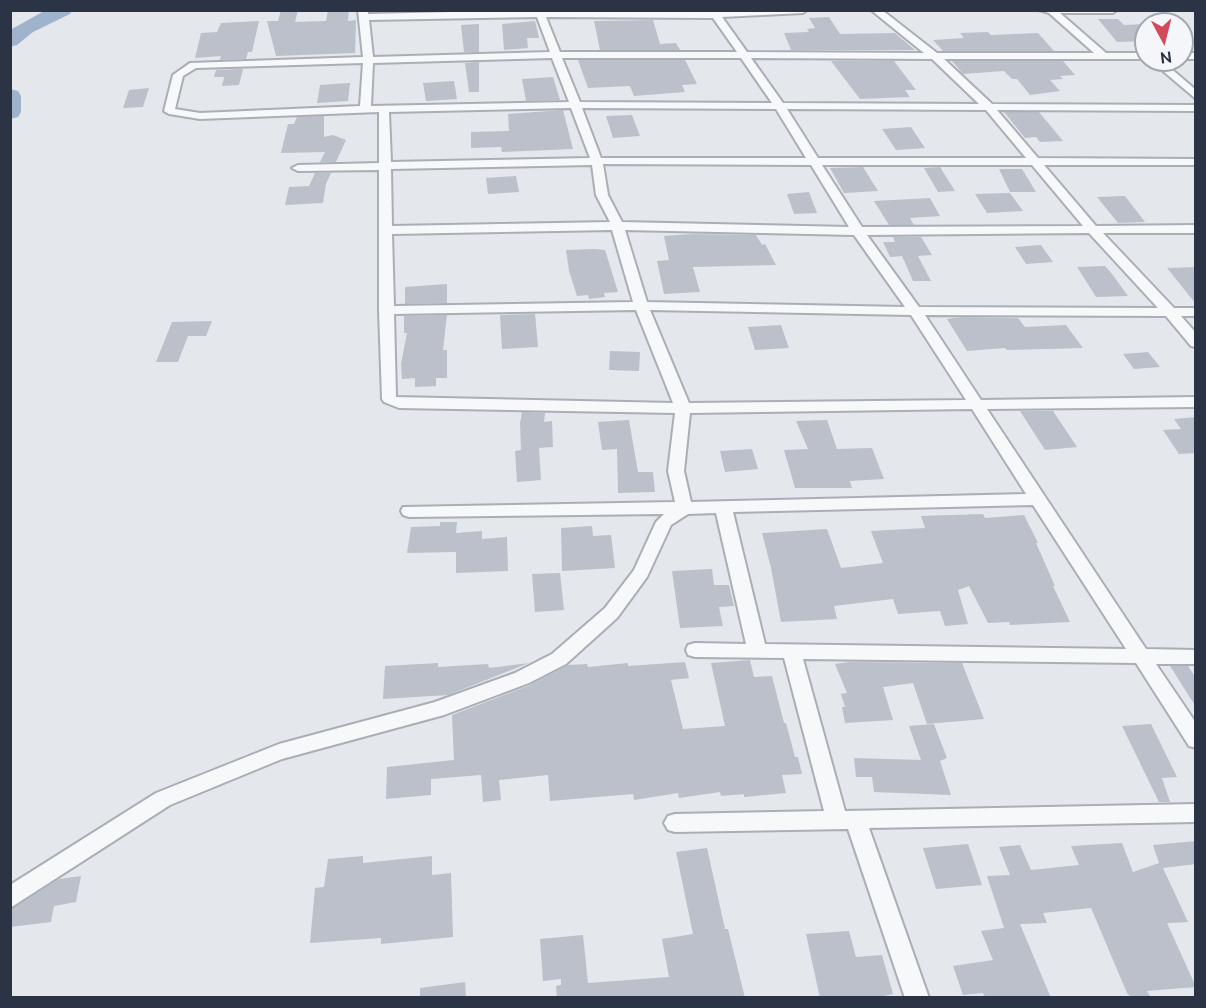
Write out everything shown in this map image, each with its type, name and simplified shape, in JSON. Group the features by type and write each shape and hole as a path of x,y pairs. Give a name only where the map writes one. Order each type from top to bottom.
{"street":[{"path":"365,109 368,60 363,14 714,13 803,10"},
{"path":"874,10 936,57 988,106 1092,229 1196,343"},
{"path":"1043,10 1113,10"},
{"path":"1051,11 1104,56"},
{"path":"539,12 597,161 603,195 617,226 641,306 683,408 676,471 684,508"},
{"path":"714,13 779,105 811,160 915,311 1139,657 1196,740"},
{"path":"1134,56 554,55 194,65 178,75 169,111 210,116 365,109 575,105 1196,108"},
{"path":"1169,72 1196,96"},
{"path":"384,109 387,393 389,399 399,403 683,408 1196,402"},
{"path":"298,168 597,161 1196,162"},
{"path":"386,230 617,226 858,231 1196,229"},
{"path":"386,310 641,306 915,311 1196,312"},
{"path":"409,511 684,508 1037,499"},
{"path":"723,506 757,651"},
{"path":"10,898 81,850 164,799 279,752 437,709 522,678 559,659 611,613 641,573 664,522 684,508"},
{"path":"695,650 1196,657"},
{"path":"792,652 847,820 916,998"},
{"path":"675,823 1196,813"}],"building":[{"path":"281,10 298,10 295,22 326,21 328,10 349,10 348,21 356,20 355,53 276,56 267,21 278,21"},
{"path":"829,17 840,34 895,33 915,50 791,50 784,33 809,32 807,29 815,28 809,18"},
{"path":"1098,19 1118,19 1124,25 1134,25 1134,41 1117,42"},
{"path":"653,20 660,44 676,43 680,50 600,50 594,21"},
{"path":"259,21 252,52 248,52 246,59 220,60 221,56 195,58 201,33 217,32 221,23"},
{"path":"535,21 539,38 527,38 528,48 504,50 502,24"},
{"path":"479,24 479,52 464,52 461,25"},
{"path":"988,32 991,35 1038,33 1054,51 943,51 933,40 964,38 960,33"},
{"path":"578,60 685,60 697,84 682,85 685,92 634,96 630,86 588,88"},
{"path":"831,61 894,61 916,90 905,90 910,97 860,99"},
{"path":"952,61 1063,61 1075,75 1060,76 1063,79 1050,80 1060,91 1030,95 1017,79 1012,79 1004,71 963,74"},
{"path":"479,62 479,92 469,92 465,63"},
{"path":"243,69 239,85 222,86 224,77 214,77 216,70"},
{"path":"553,77 560,100 526,101 522,79"},
{"path":"454,81 457,99 426,101 423,83"},
{"path":"350,83 348,101 317,103 320,85"},
{"path":"149,88 143,107 123,108 129,90"},
{"path":"563,110 573,149 502,152 501,147 471,148 471,132 509,131 508,114"},
{"path":"1004,112 1039,112 1063,141 1040,142 1036,137 1025,138"},
{"path":"632,115 640,136 613,138 606,116"},
{"path":"324,116 324,137 333,135 346,140 336,162 320,162 325,152 281,153 288,124 294,124 297,117"},
{"path":"911,127 925,148 896,150 882,129"},
{"path":"863,167 878,191 844,193 830,168"},
{"path":"940,167 955,191 938,192 924,168"},
{"path":"999,169 1022,169 1036,192 1010,192"},
{"path":"315,173 331,173 326,184 323,203 285,205 289,187 309,186"},
{"path":"516,176 519,192 488,194 486,178"},
{"path":"809,192 817,213 794,214 787,194"},
{"path":"1010,193 1023,211 987,213 975,194"},
{"path":"1125,196 1145,222 1118,223 1097,197"},
{"path":"930,198 940,216 910,218 914,225 889,225 874,201"},
{"path":"756,235 762,245 765,244 776,265 693,267 700,292 664,294 657,261 669,260 664,236"},
{"path":"893,237 921,237 932,255 918,256 931,281 913,281 902,256 890,257 883,242 895,242"},
{"path":"1041,245 1053,262 1026,264 1015,247"},
{"path":"566,250 605,250 618,292 604,293 605,297 589,299 588,295 577,296 569,271"},
{"path":"1105,266 1128,296 1096,297 1077,267"},
{"path":"1196,267 1196,304 1167,268"},
{"path":"447,284 447,303 405,304 405,287"},
{"path":"535,314 538,347 502,349 500,315"},
{"path":"447,315 443,350 447,350 447,378 436,378 436,386 415,387 415,378 402,379 401,364 407,333 404,333 404,316"},
{"path":"1018,318 1025,327 1066,325 1083,348 1007,350 1005,348 967,351 947,319"},
{"path":"212,321 206,336 188,336 178,362 156,362 172,322"},
{"path":"781,325 789,348 755,350 748,327"},
{"path":"610,351 640,352 639,371 609,370"},
{"path":"1148,352 1160,367 1134,369 1123,354"},
{"path":"1020,411 1053,411 1077,447 1045,450"},
{"path":"522,412 545,413 544,422 552,421 553,447 539,448 541,480 517,482 515,451 521,450"},
{"path":"1196,417 1196,453 1179,454 1163,430 1181,429 1174,419"},
{"path":"629,420 638,472 653,472 655,492 618,493 617,449 602,450 598,422"},
{"path":"827,420 837,449 872,448 884,479 850,481 852,488 795,488 784,450 808,449 796,421"},
{"path":"752,449 758,469 725,472 720,451"},
{"path":"983,514 985,518 1024,515 1038,543 1036,543 1055,586 1053,586 1070,622 1010,625 1009,622 988,623 969,586 958,590 968,624 945,626 940,611 898,614 893,599 834,606 837,619 781,622 762,533 827,529 841,568 883,563 871,531 925,528 921,516"},
{"path":"440,522 457,522 456,533 482,531 482,539 507,537 508,571 456,573 456,552 407,553 411,527 440,526"},
{"path":"592,526 593,536 611,535 615,568 562,571 561,528"},
{"path":"712,569 714,585 729,585 734,606 719,607 723,626 680,628 672,571"},
{"path":"560,573 564,610 535,612 532,574"},
{"path":"750,660 754,677 772,676 784,723 786,723 795,757 798,757 802,774 782,775 786,793 744,797 744,794 721,796 720,792 679,798 678,793 634,800 633,794 550,801 548,775 499,780 501,800 483,802 481,775 431,779 431,795 386,799 387,767 454,760 452,715 530,685 568,665 587,664 588,667 628,663 628,666 685,662 689,678 671,680 683,729 725,726 711,663"},
{"path":"849,662 962,663 984,719 927,724 913,683 883,687 893,720 845,723 842,707 845,707 841,694 847,693 835,664"},
{"path":"438,663 438,667 488,664 489,668 529,663 448,695 383,699 385,666"},
{"path":"1170,666 1188,666 1196,678 1196,707"},
{"path":"934,724 947,758 940,761 951,795 874,792 872,777 856,777 854,758 921,760 909,726"},
{"path":"1151,724 1177,777 1162,778 1170,802 1159,802 1122,726"},
{"path":"1196,841 1196,864 1163,868 1188,922 1167,923 1196,987 1147,991 1151,998 1132,998 1127,993 1091,908 1043,913 1047,923 1020,924 1051,998 985,998 983,993 963,995 953,966 993,960 981,931 1004,928 987,876 1010,875 999,847 1020,845 1031,870 1079,865 1071,846 1122,843 1133,872 1159,863 1153,845"},
{"path":"968,844 982,885 936,889 923,848"},
{"path":"707,848 725,929 728,929 745,998 557,998 556,986 561,985 561,979 543,981 540,939 583,935 588,983 669,977 662,939 693,934 676,852"},
{"path":"363,856 363,863 432,856 432,875 451,873 453,937 381,944 381,938 310,943 315,888 324,887 328,859"},
{"path":"81,876 76,902 54,906 51,922 10,927 10,910 59,879"},
{"path":"849,931 856,957 882,955 893,994 873,998 820,998 806,934"},
{"path":"465,982 466,998 420,998 420,988"}],"waterway":[{"path":"10,41 26,28 63,10"},
{"path":"10,96 10,112"}]}
